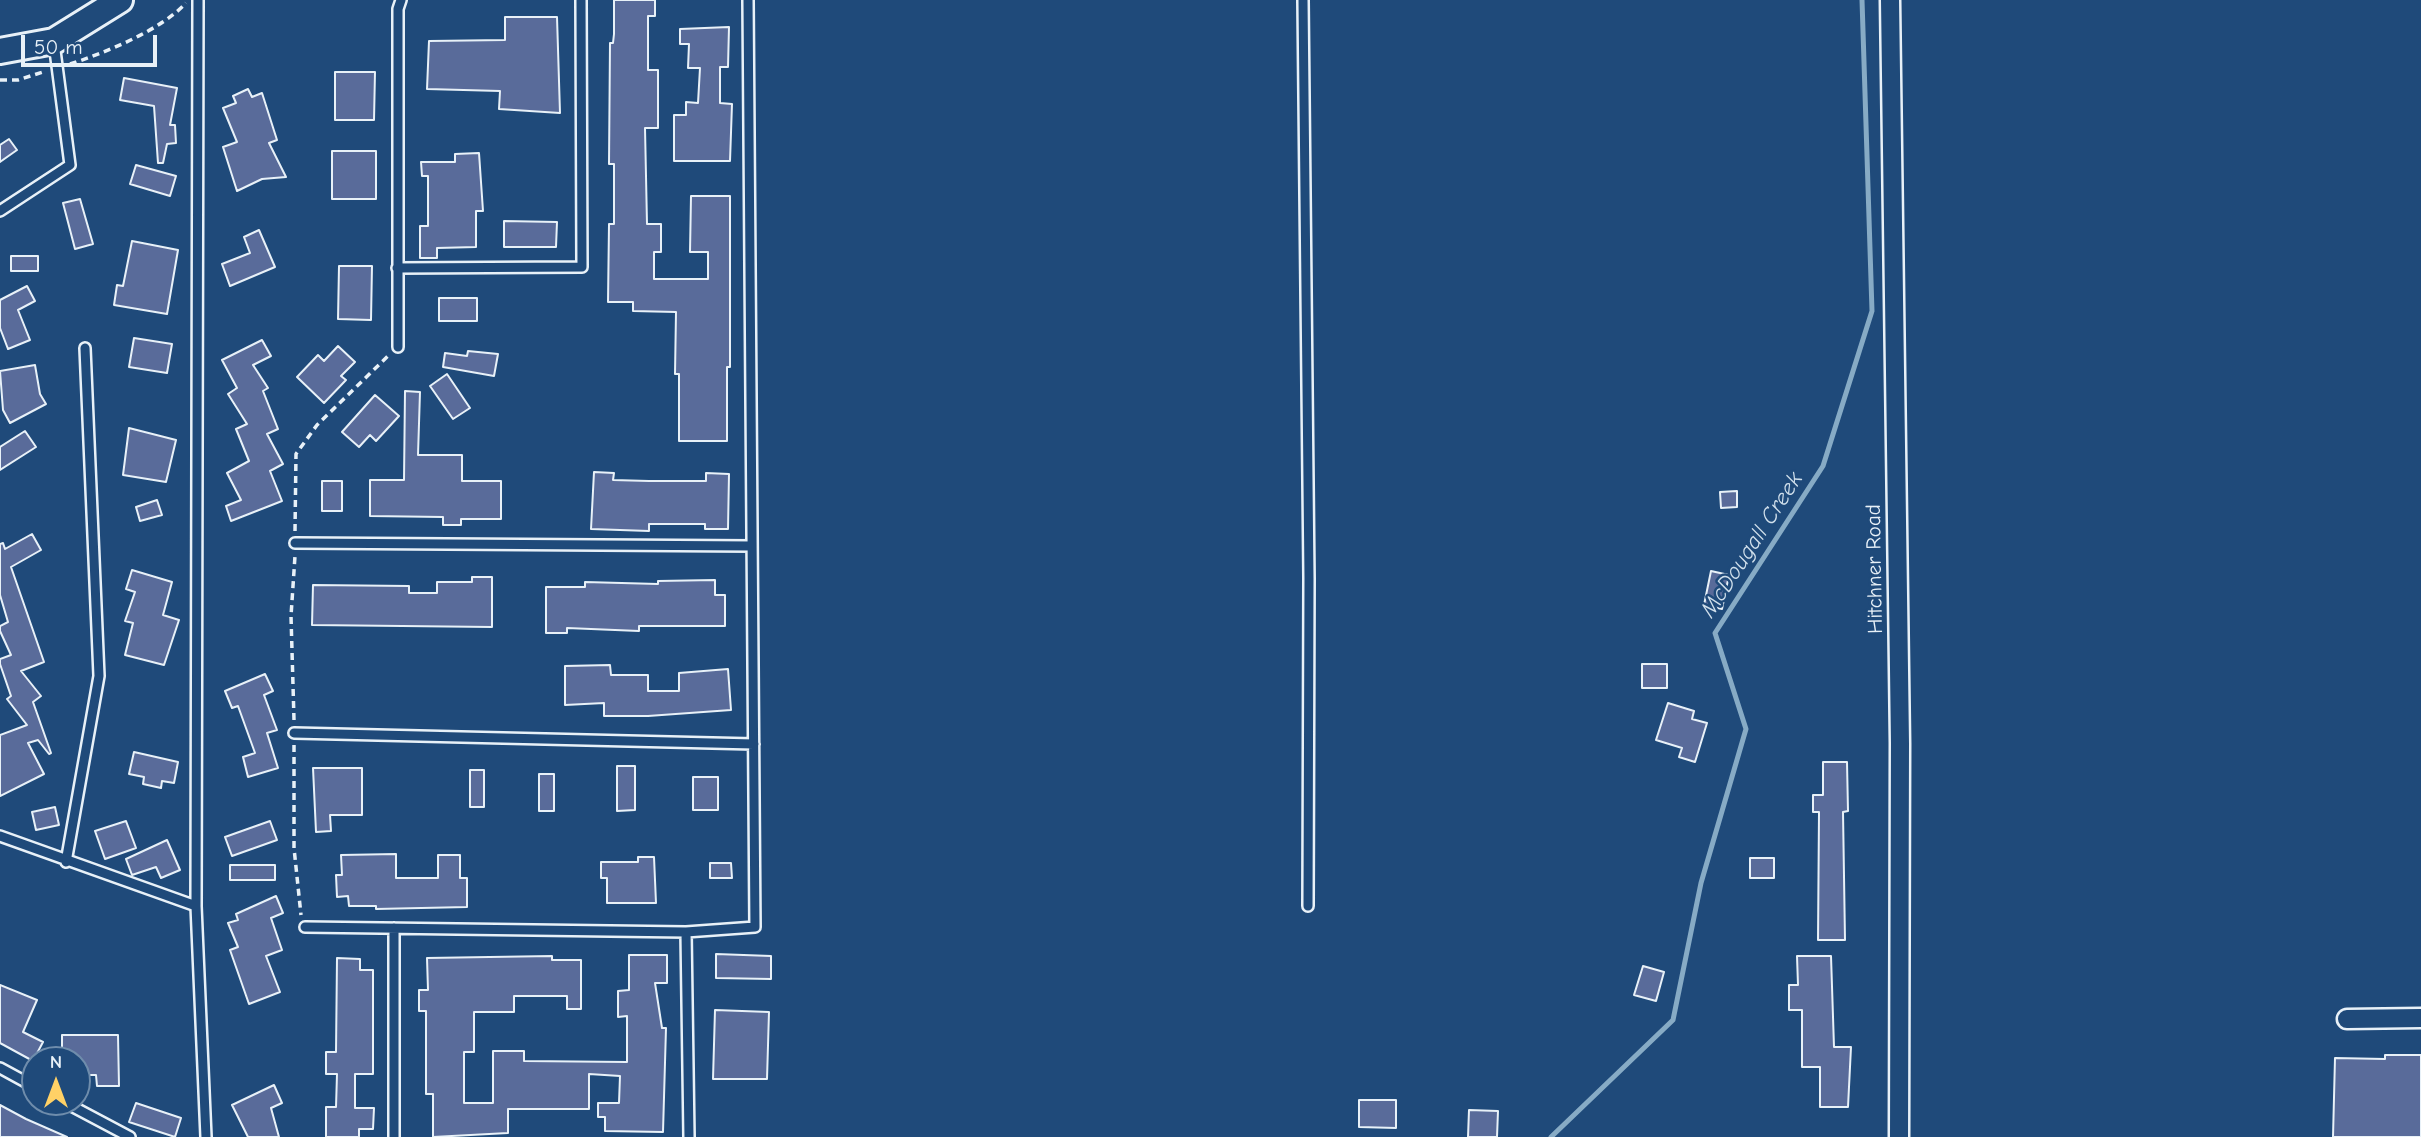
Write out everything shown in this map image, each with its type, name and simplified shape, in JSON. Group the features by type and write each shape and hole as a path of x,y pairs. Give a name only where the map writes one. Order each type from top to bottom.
{"main road":[{"path":"0,51 54,41 120,0"}],"street":[{"name":"Hitchner Road","path":"1890,0 1900,743 1899,1137"},
{"path":"2347,1019 2421,1018"}],"lane":[{"path":"198,0 196,906 206,1137"},
{"path":"398,347 398,9 401,0"},
{"path":"397,268 582,267 581,0"},
{"path":"305,926 686,932 755,926 748,0"},
{"path":"1303,0 1309,578 1308,906"},
{"path":"0,211 70,164 54,41"},
{"path":"66,862 99,676 85,348"},
{"path":"295,543 752,546"},
{"path":"294,733 754,744"},
{"path":"0,836 66,862 196,906"},
{"path":"394,928 394,1137"},
{"path":"686,932 689,1137"},
{"path":"0,1068 21,1079"},
{"path":"90,1116 130,1137"}],"path":[{"path":"0,80 18,80 94,56 175,16 189,0"},
{"path":"305,926 298,905 294,848 292,616 296,454 317,425 398,347"}],"building":[{"path":"614,0 655,0 655,16 648,16 648,70 658,70 658,128 645,128 647,224 661,224 661,252 654,252 654,279 708,279 708,252 690,252 691,196 730,196 727,441 679,441 679,374 675,374 676,312 633,311 633,302 608,302 609,224 614,224 614,164 609,164 610,43 613,43 614,34"},
{"path":"505,17 557,17 560,113 499,109 500,91 427,89 429,41 505,40"},
{"path":"729,27 728,67 720,67 720,103 732,104 730,161 674,161 674,115 686,115 686,102 698,103 700,68 688,68 689,44 680,44 680,29"},
{"path":"335,72 375,72 374,120 335,120"},
{"path":"124,78 177,88 170,125 175,125 176,143 167,144 163,163 158,163 154,106 120,100"},
{"path":"248,89 252,97 262,93 277,140 269,143 286,177 262,179 237,191 223,147 237,142 223,108 236,103 233,96"},
{"path":"9,139 17,150 0,162 0,145"},
{"path":"332,151 376,151 376,199 332,199"},
{"path":"479,153 483,211 476,211 476,247 437,248 437,258 420,258 420,226 428,226 428,176 422,176 421,162 455,162 455,154"},
{"path":"136,165 176,176 170,196 130,184"},
{"path":"80,199 93,244 75,249 63,203"},
{"path":"504,221 557,222 556,247 504,247"},
{"path":"259,230 275,267 230,286 222,264 250,253 244,237"},
{"path":"132,241 178,250 167,314 114,305 117,285 123,286"},
{"path":"11,256 38,256 38,271 11,271"},
{"path":"339,266 372,266 371,320 338,319"},
{"path":"27,286 35,301 18,310 30,340 8,349 0,328 0,300"},
{"path":"439,298 477,298 477,321 439,321"},
{"path":"134,338 172,344 167,373 129,367"},
{"path":"262,340 271,356 253,365 268,388 263,391 278,429 267,434 283,464 270,471 282,501 231,521 226,506 241,500 227,473 249,461 236,429 247,424 228,394 237,388 222,360"},
{"path":"338,346 355,362 341,376 346,380 324,403 297,377 318,355 324,361"},
{"path":"468,351 498,354 494,376 443,367 445,353 467,356"},
{"path":"35,365 40,394 46,404 10,423 3,410 0,371"},
{"path":"447,374 470,408 453,419 430,386"},
{"path":"405,391 420,392 418,455 462,455 462,481 501,481 501,519 461,519 461,525 443,525 443,517 370,516 370,480 404,480"},
{"path":"375,395 399,416 376,441 370,435 359,447 342,432"},
{"path":"129,428 176,440 166,482 123,475"},
{"path":"25,431 36,447 0,470 0,447"},
{"path":"594,472 614,473 613,480 649,481 706,481 706,473 729,474 728,529 705,529 705,524 649,524 649,531 591,529"},
{"path":"322,481 342,481 342,511 322,511"},
{"path":"1737,491 1737,507 1721,508 1720,492"},
{"path":"157,500 162,515 140,521 136,507"},
{"path":"32,534 41,550 11,567 44,662 21,671 41,696 33,702 51,753 49,754 38,740 28,743 44,774 0,796 0,735 27,725 7,699 11,696 0,664 0,659 11,655 0,631 0,626 8,622 0,595 0,544 3,543 5,549"},
{"path":"132,570 172,582 163,615 179,620 164,665 125,655 133,623 125,621 135,592 126,589"},
{"path":"1711,571 1729,575 1722,609 1704,605"},
{"path":"472,577 492,577 492,627 312,625 313,585 409,586 409,593 437,593 437,582 472,582"},
{"path":"715,580 715,595 725,595 725,626 639,626 639,631 567,628 567,633 546,633 546,587 585,587 585,582 658,584 658,581"},
{"path":"1642,664 1667,664 1667,688 1642,688"},
{"path":"610,665 611,675 648,675 648,691 679,691 679,673 728,669 731,710 604,716 604,703 565,705 565,666"},
{"path":"265,674 273,691 264,695 277,730 267,733 278,768 248,777 243,757 255,753 238,706 232,708 225,691"},
{"path":"1668,703 1694,711 1692,719 1707,723 1695,762 1679,757 1682,748 1656,740"},
{"path":"134,752 178,762 174,783 162,781 161,788 143,784 144,777 129,774"},
{"path":"1823,762 1847,762 1848,811 1843,812 1845,940 1818,940 1819,812 1813,812 1813,795 1823,795"},
{"path":"617,766 635,766 635,810 617,811"},
{"path":"313,768 362,768 362,815 330,815 331,831 316,832"},
{"path":"470,770 484,770 484,807 470,807"},
{"path":"539,774 554,774 554,811 539,811"},
{"path":"693,777 718,777 718,810 693,810"},
{"path":"55,807 59,825 36,830 32,812"},
{"path":"126,821 136,848 105,859 95,831"},
{"path":"270,821 277,840 232,856 225,837"},
{"path":"167,840 180,870 161,878 156,867 132,875 126,859"},
{"path":"396,854 396,878 438,878 438,855 460,855 460,878 467,878 467,907 376,909 376,906 349,906 348,896 337,897 336,875 342,875 341,855"},
{"path":"638,857 654,857 656,903 607,903 607,878 601,878 601,862 638,862"},
{"path":"1750,858 1774,858 1774,878 1750,878"},
{"path":"710,863 731,863 732,878 710,878"},
{"path":"230,865 275,865 275,880 230,880"},
{"path":"276,896 283,913 271,918 282,950 266,956 280,992 249,1004 230,950 238,947 228,923 238,920 236,914"},
{"path":"716,954 771,956 771,979 716,978"},
{"path":"629,955 667,955 667,983 655,983 662,1028 666,1028 663,1132 605,1131 605,1117 598,1117 598,1103 619,1103 620,1076 589,1074 589,1109 508,1109 508,1133 433,1137 433,1094 426,1094 426,1011 419,1011 419,990 428,990 427,958 552,956 552,960 581,960 581,1009 567,1009 567,996 514,996 514,1012 474,1012 474,1052 464,1052 464,1103 493,1103 493,1051 524,1051 524,1061 627,1062 627,1016 618,1017 618,991 629,990"},
{"path":"1797,956 1831,956 1834,1047 1851,1047 1848,1107 1820,1107 1820,1067 1802,1067 1802,1010 1789,1010 1789,985 1798,985"},
{"path":"337,958 360,959 360,970 373,970 373,1074 355,1074 355,1108 374,1108 373,1129 359,1129 359,1137 326,1137 326,1107 336,1107 337,1074 326,1074 326,1052 336,1052"},
{"path":"1643,966 1664,972 1656,1001 1634,995"},
{"path":"0,985 37,1000 23,1032 43,1042 41,1046 21,1046 21,1054 0,1043"},
{"path":"715,1010 769,1012 767,1079 713,1079"},
{"path":"62,1035 118,1035 119,1086 97,1086 96,1075 91,1075 91,1046 62,1046"},
{"path":"2385,1055 2421,1055 2421,1137 2333,1137 2335,1058 2385,1059"},
{"path":"274,1085 282,1103 271,1108 279,1137 248,1137 232,1105"},
{"path":"1359,1100 1396,1100 1396,1128 1359,1127"},
{"path":"136,1103 181,1118 175,1137 129,1122"},
{"path":"0,1105 26,1119 67,1137 0,1137"},
{"path":"1469,1110 1498,1111 1497,1137 1468,1137"}],"waterway":[{"name":"McDougall Creek","path":"1551,1137 1673,1020 1701,883 1746,729 1715,633 1823,466 1872,311 1862,0"}]}
